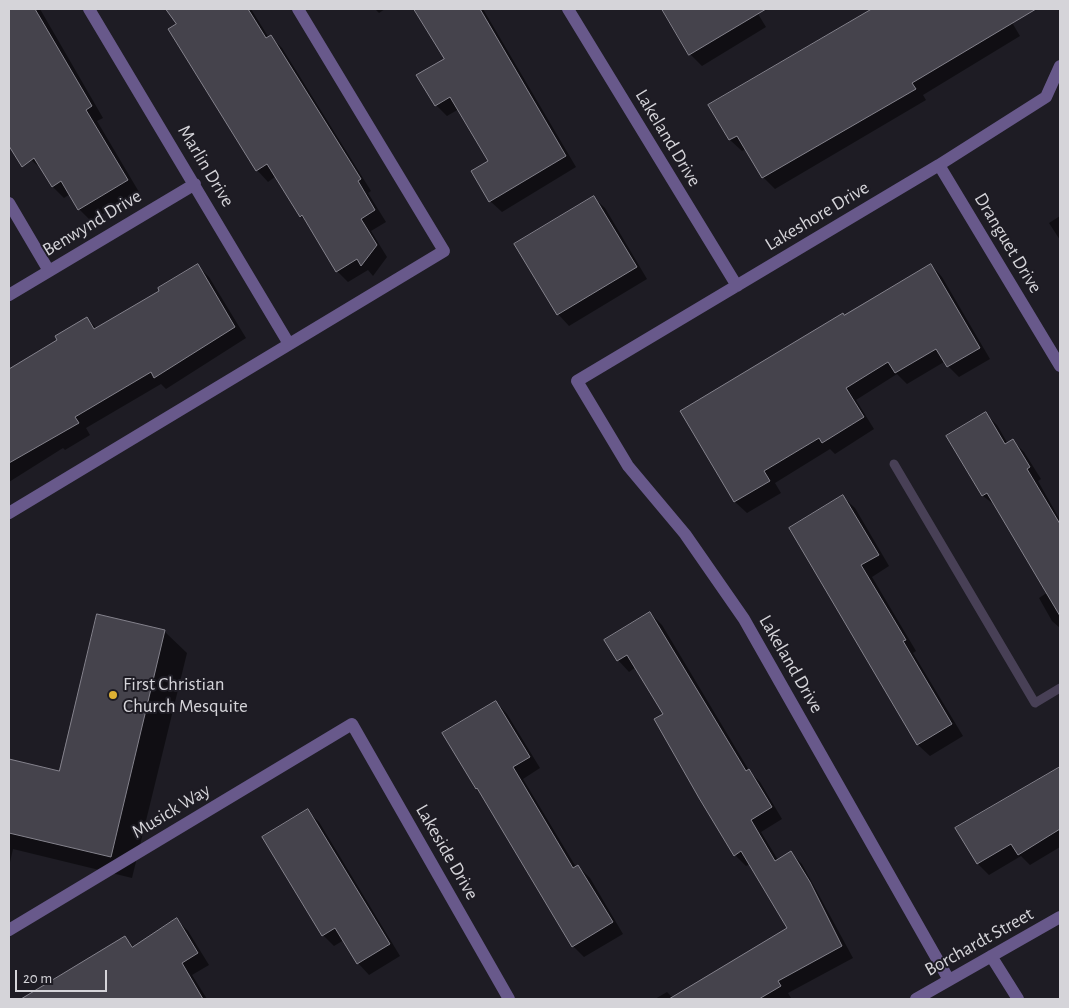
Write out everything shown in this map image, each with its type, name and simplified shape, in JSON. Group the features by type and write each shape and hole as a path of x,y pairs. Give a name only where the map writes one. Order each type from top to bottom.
{"street":[{"name":"Marlin Drive","path":"89,9 290,344"},
{"path":"9,513 444,251 298,9"},
{"name":"Lakeland Drive","path":"568,9 736,286"},
{"name":"Lakeshore Drive","path":"577,381 939,165 1046,97 1060,66"},
{"name":"Dranguet Drive","path":"939,165 1060,366"},
{"name":"Benwynd Drive","path":"9,295 195,184"},
{"path":"9,202 49,271"},
{"name":"Lakeland Drive","path":"577,381 628,466 685,534 744,619 949,980"},
{"name":"Musick Way","path":"9,930 352,724"},
{"name":"Lakeside Drive","path":"352,724 509,999"},
{"name":"Borchardt Street","path":"916,999 1060,917"},
{"path":"991,956 1018,999"}],"building":[{"path":"9,9 35,9 92,106 86,110 128,180 78,210 61,181 52,187 34,158 22,167 9,146"},
{"path":"166,9 248,9 266,38 271,35 361,179 358,181 375,210 361,219 377,245 361,266 357,259 336,272 302,215 300,217 267,164 256,171 168,29 176,24"},
{"path":"414,9 480,9 566,156 489,202 471,171 488,161 450,97 435,106 416,75 444,59"},
{"path":"662,9 766,9 689,55"},
{"path":"872,9 1036,9 912,83 916,89 762,178 737,136 729,140 708,105"},
{"path":"594,196 637,267 557,315 514,244"},
{"path":"198,264 235,327 154,378 151,372 75,417 79,423 9,463 9,369 57,340 55,336 87,317 94,329 159,291 158,288"},
{"path":"931,264 980,348 947,367 936,349 895,373 888,362 846,388 864,417 822,443 819,438 764,471 770,481 734,502 680,411 843,313 844,315"},
{"path":"986,412 1005,444 1013,439 1030,467 1027,469 1060,524 1060,616 987,493 982,496 946,436"},
{"path":"843,495 879,555 861,565 906,640 903,641 952,724 917,745 789,528"},
{"path":"650,612 746,771 749,769 772,807 751,820 775,861 791,851 810,882 842,946 778,981 781,986 759,999 669,999 787,928 741,851 734,856 699,798 654,719 663,714 627,655 617,661 604,640"},
{"name":"First Christian Church Mesquite","path":"97,614 165,630 111,857 9,833 9,759 59,771"},
{"path":"496,701 530,757 513,767 573,868 578,865 613,922 572,947 442,733"},
{"path":"1060,767 1060,829 1018,855 1011,844 977,864 955,828"},
{"path":"308,809 390,944 357,964 335,928 322,936 262,837"},
{"path":"177,918 198,953 182,963 203,999 21,999 125,936 132,947"}],"waterway":[{"path":"894,464 1035,703 1060,688"}],"place":[{"name":"First Christian Church Mesquite","path":"113,695"}]}
